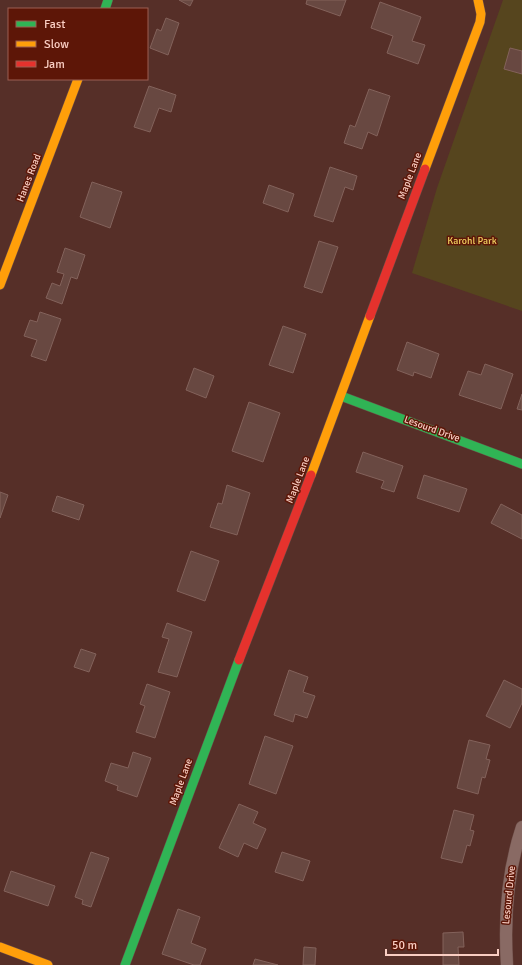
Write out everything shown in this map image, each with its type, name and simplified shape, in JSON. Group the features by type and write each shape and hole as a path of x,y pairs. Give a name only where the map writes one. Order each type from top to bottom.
{"street":[{"name":"Maple Lane","path":"125,965 228,688 341,396 397,241 480,22 481,14 478,0"},
{"name":"Hanes Road","path":"0,285 78,80"},
{"name":"Lesourd Drive","path":"341,396 522,464"},
{"name":"Lesourd Drive","path":"507,965 505,916 507,893 512,864 522,827"},
{"path":"0,947 48,965"}],"green space":[{"name":"Karohl Park","path":"503,0 522,0 522,311 412,273 437,188"}],"building":[{"path":"179,0 193,0 190,6"},
{"path":"307,0 346,0 340,16 306,4"},
{"path":"380,2 421,17 412,41 425,45 418,64 387,53 393,36 371,28"},
{"path":"166,18 179,23 168,55 150,48 157,29 161,31"},
{"path":"510,48 522,51 522,74 504,69"},
{"path":"149,86 176,95 171,112 159,108 150,132 134,127"},
{"path":"369,89 390,96 377,136 368,132 362,149 344,143 350,125 355,127"},
{"path":"330,167 357,176 353,190 345,187 333,222 314,216"},
{"path":"92,182 122,192 110,228 80,217"},
{"path":"269,185 294,194 288,212 263,203"},
{"path":"319,241 338,247 322,293 304,287"},
{"path":"65,248 85,255 77,279 71,277 62,304 46,298 52,283 60,286 64,274 57,272"},
{"path":"40,312 61,319 46,361 31,356 37,340 24,336 30,320 37,322"},
{"path":"283,326 306,334 293,373 269,365"},
{"path":"407,342 439,354 431,378 414,372 413,376 397,370"},
{"path":"485,364 513,374 501,409 459,395 468,371 481,375"},
{"path":"194,368 214,376 206,398 186,390"},
{"path":"522,394 522,410 517,409"},
{"path":"249,402 280,413 263,462 232,451"},
{"path":"363,452 403,466 394,492 381,488 384,481 356,472"},
{"path":"424,475 467,489 459,512 417,498"},
{"path":"227,485 250,493 237,535 210,527 218,503 222,504"},
{"path":"0,492 8,495 0,518"},
{"path":"57,496 84,505 79,520 52,511"},
{"path":"501,504 522,515 522,539 491,523"},
{"path":"191,551 219,561 205,601 177,591"},
{"path":"167,623 192,632 177,677 158,672 169,639 162,637"},
{"path":"81,649 96,654 89,672 74,667"},
{"path":"289,670 308,677 303,692 315,696 307,718 295,714 293,722 274,715"},
{"path":"504,680 522,689 522,703 510,728 486,716"},
{"path":"147,684 170,692 155,738 136,732 145,706 140,704"},
{"path":"265,736 293,746 276,794 249,784"},
{"path":"469,740 490,745 486,759 490,760 485,778 482,777 478,794 457,788"},
{"path":"133,752 151,758 137,797 117,790 118,786 105,781 111,763 128,768"},
{"path":"239,804 258,812 253,823 266,829 257,849 244,843 238,857 219,848"},
{"path":"454,810 474,815 470,830 474,831 470,846 467,845 462,863 441,858"},
{"path":"91,852 109,858 91,907 82,904 83,900 75,897"},
{"path":"282,852 310,861 303,881 275,872"},
{"path":"11,871 55,886 48,906 4,891"},
{"path":"178,909 200,917 191,943 206,949 200,965 194,965 162,954"},
{"path":"463,932 464,947 458,947 459,965 443,965 443,933"},
{"path":"304,947 316,948 315,965 303,965"},
{"path":"255,959 278,965 253,965"}],"traffic: fast":[{"path":"105,8 108,0"},
{"path":"341,396 522,464"},
{"path":"125,965 239,660"}],"traffic: slow":[{"path":"425,169 480,22 481,14 478,0"},
{"path":"0,285 78,80"},
{"path":"311,475 370,316"},
{"path":"0,947 48,965"}],"traffic: jam":[{"path":"370,316 425,169"},
{"path":"239,660 311,475"}]}
